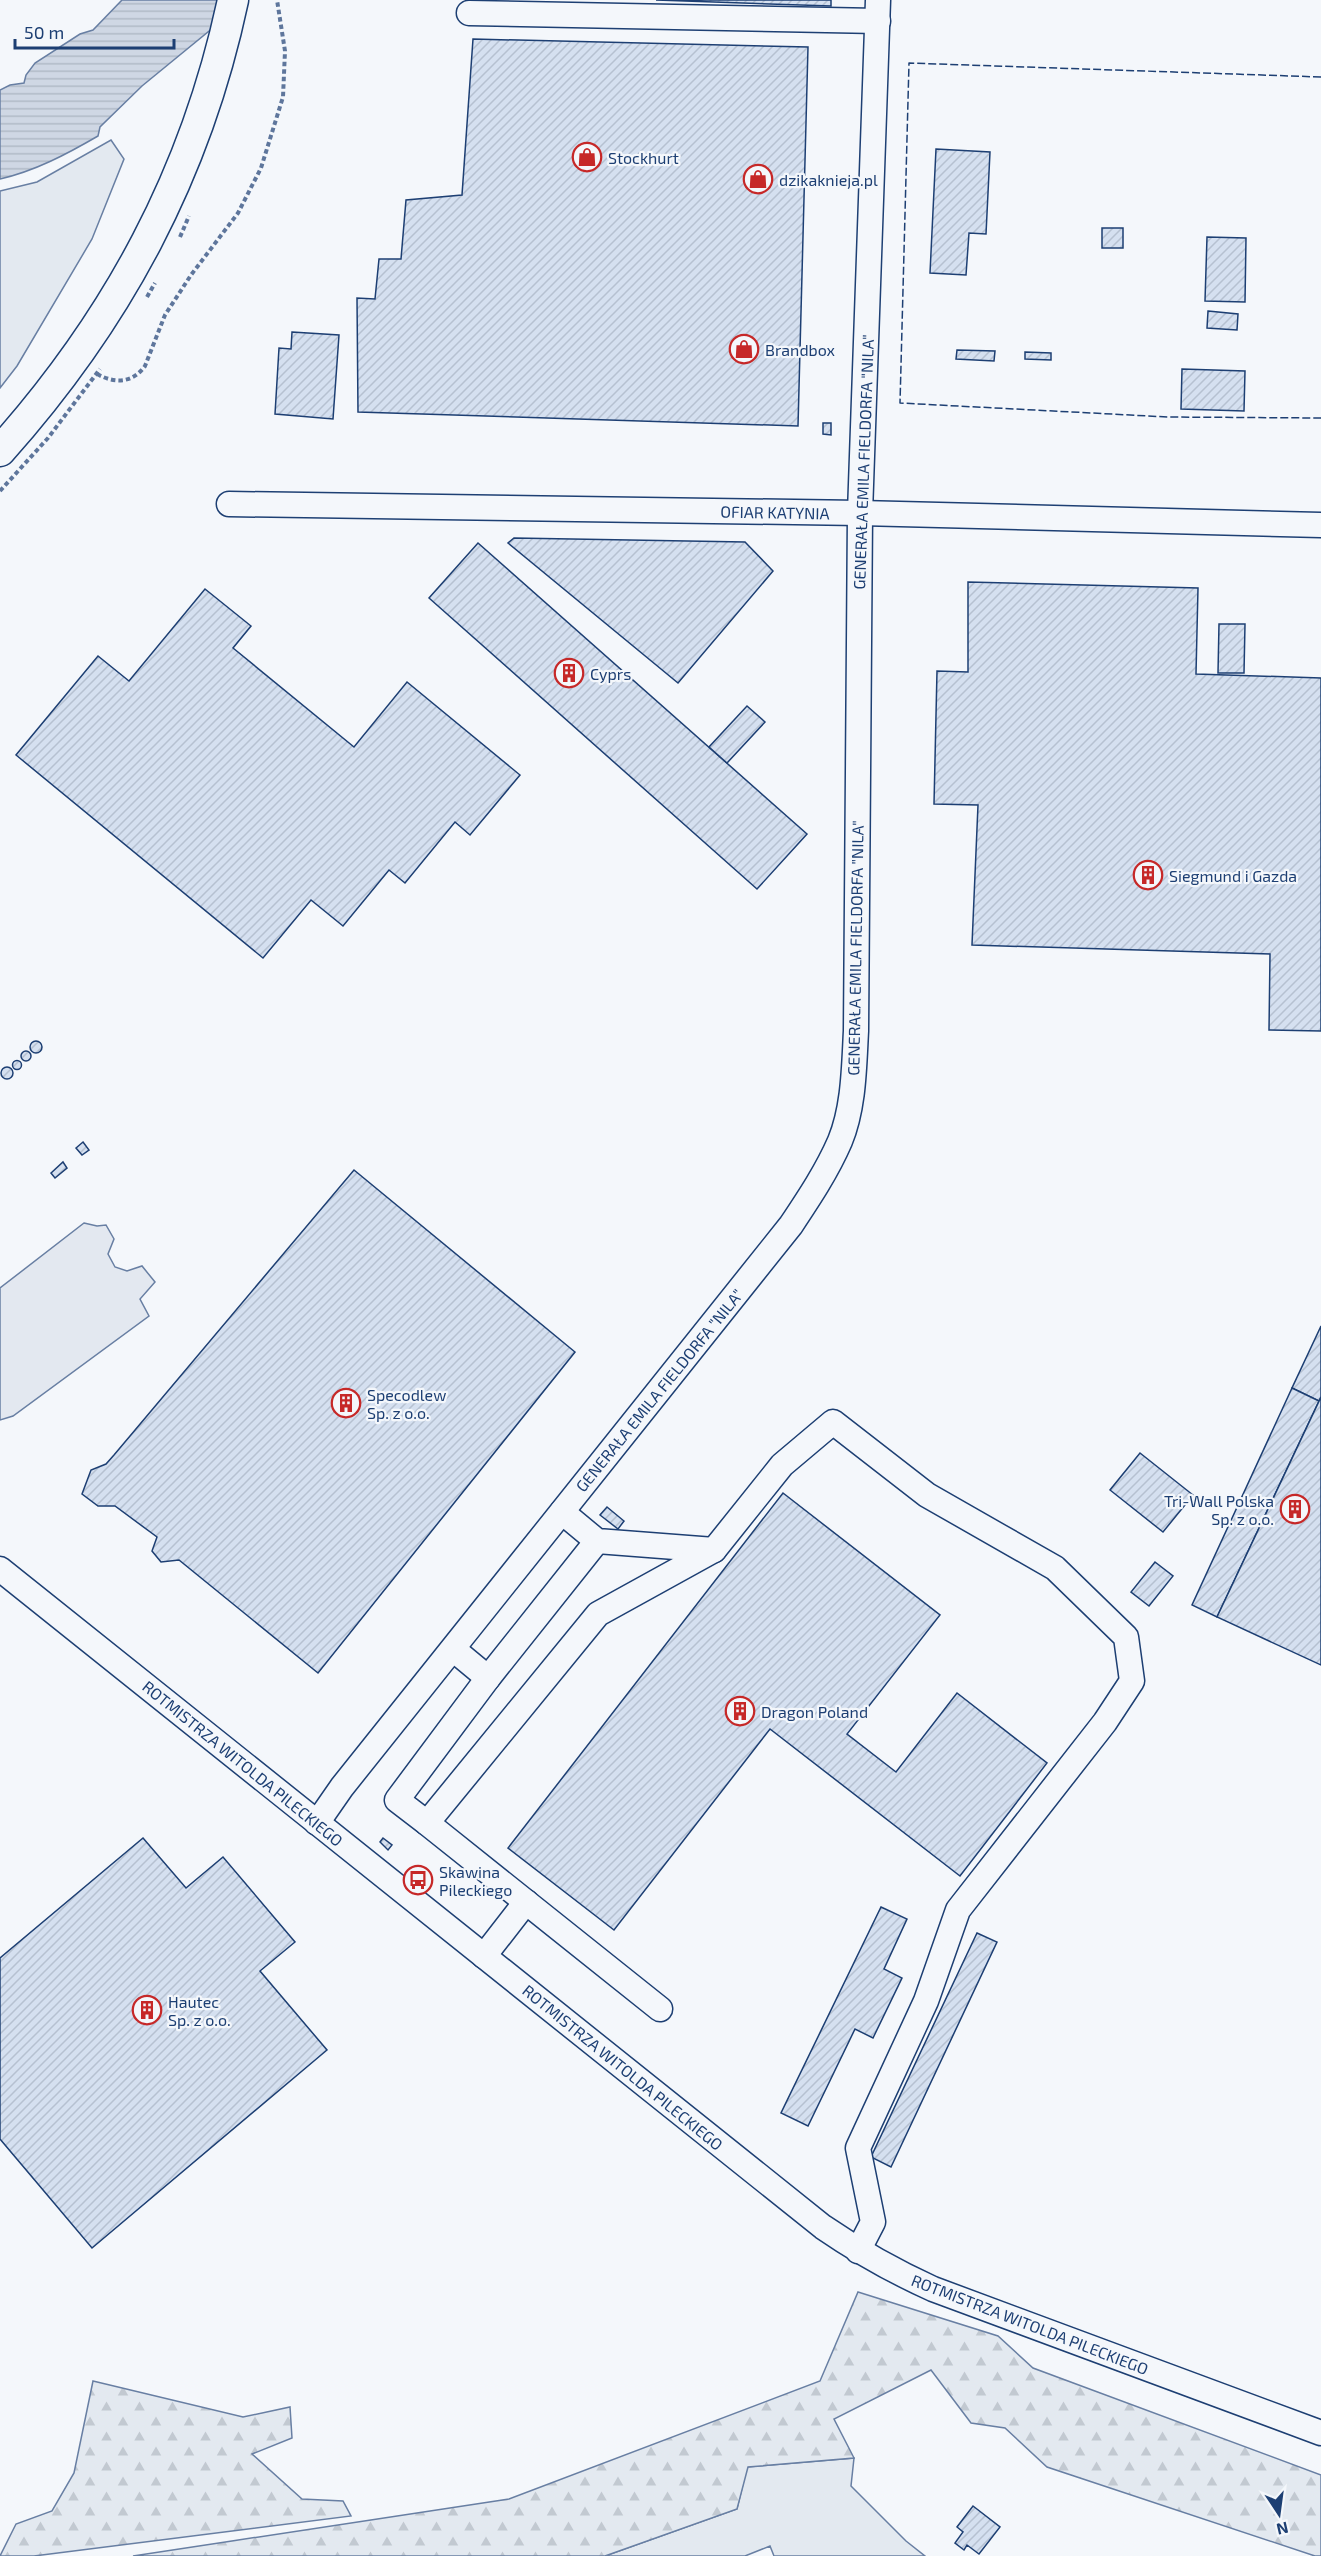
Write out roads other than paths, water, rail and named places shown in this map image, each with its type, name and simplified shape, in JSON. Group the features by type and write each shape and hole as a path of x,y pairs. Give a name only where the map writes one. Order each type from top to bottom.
{"main road":[{"path":"0,451 63,375 120,293 157,225 192,145 205,107 225,40 233,0"}],"street":[{"path":"468,13 878,10"},
{"name":"GENERAŁA EMILA FIELDORFA \"NILA\"","path":"317,1823 342,1787 791,1225 818,1185 840,1139 853,1089 856,1031 860,513 878,10"},
{"name":"OFIAR KATYNIA","path":"229,504 860,513 1321,525"},
{"path":"427,1823 597,1614 714,1550 782,1465 832,1422 927,1495 1054,1568 1126,1637 1132,1681 1106,1722 958,1910 927,2001 858,2148 873,2222 858,2251"},
{"path":"561,1512 597,1541 714,1550"},
{"path":"597,1541 488,1678 397,1800 660,2008"},
{"name":"ROTMISTRZA WITOLDA PILECKIEGO","path":"0,1569 823,2227 858,2251 893,2271 933,2289 1321,2433"},
{"path":"453,1649 488,1678"},
{"path":"484,1956 526,1902"}],"place":[{"name":"Stockhurt","path":"587,157"},
{"name":"dzikaknieja.pl","path":"758,179"},
{"name":"Brandbox","path":"744,349"},
{"name":"Cyprs","path":"569,673"},
{"name":"Siegmund i Gazda","path":"1148,875"},
{"name":"Specodlew Sp. z o.o.","path":"346,1403"},
{"name":"Tri-Wall Polska Sp. z o.o.","path":"1295,1509"},
{"name":"Dragon Poland","path":"740,1711"},
{"name":"Skawina Pileckiego","path":"418,1880"},
{"name":"Hautec Sp. z o.o.","path":"147,2010"}]}
